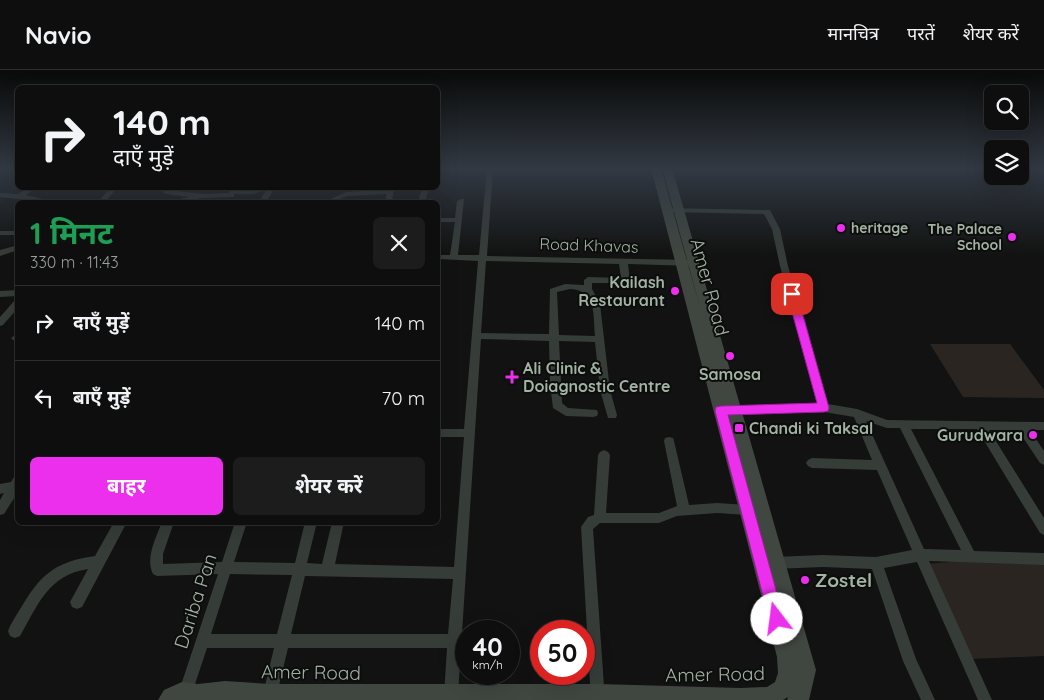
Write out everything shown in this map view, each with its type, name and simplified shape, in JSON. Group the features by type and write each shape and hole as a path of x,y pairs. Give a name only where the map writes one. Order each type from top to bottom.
{"main road":[{"name":"Amer Road","path":"669,197 674,210"},
{"name":"Amer Road","path":"195,695 225,692 376,697 451,695 740,698 769,697 783,689 788,673 787,656 769,563 687,263 672,197"},
{"name":"Amer Road","path":"727,410 747,510 769,563 806,670 802,693 796,700"},
{"path":"168,700 178,693 195,695"}],"street":[{"path":"21,197 34,200"},
{"path":"451,695 476,336 488,197"},
{"path":"454,257 461,201"},
{"path":"674,210 767,212 776,229 784,266 824,408"},
{"path":"440,220 459,220"},
{"path":"0,232 15,233"},
{"path":"0,253 15,248"},
{"name":"Road Khavas","path":"440,257 687,263"},
{"path":"612,415 605,390 596,304 588,291 588,280 626,281 623,261"},
{"path":"588,291 578,287 560,287 553,291 553,338 557,406 566,412 593,413"},
{"path":"0,294 15,293"},
{"path":"0,323 15,306"},
{"path":"476,336 599,338"},
{"path":"727,410 824,408 857,413 887,424 1044,426"},
{"path":"857,413 985,700"},
{"path":"904,425 971,557"},
{"path":"980,425 1044,529"},
{"path":"1021,426 1044,460"},
{"path":"440,433 470,433"},
{"path":"669,441 684,510"},
{"path":"600,518 604,455"},
{"path":"812,463 880,465"},
{"path":"0,488 15,484"},
{"path":"0,510 15,484"},
{"path":"598,697 587,527 592,521 600,518 659,518 677,511 718,508 747,510"},
{"path":"77,602 119,525"},
{"path":"167,525 157,554 157,570 225,568 459,573"},
{"name":"Dariba Pan","path":"195,695 202,641 240,525"},
{"path":"270,694 310,525"},
{"path":"327,570 337,525"},
{"path":"769,563 823,561 876,564 920,555 1044,559"},
{"path":"15,631 42,587 54,575 72,566 99,562"},
{"path":"876,564 910,661 928,700"},
{"path":"202,641 454,641"}],"shaded area":[{"path":"930,344 1010,344 1044,390 1044,398 963,397"},
{"path":"1000,558 1044,562 1044,656 971,659 924,564"}],"place":[{"name":"heritage","path":"841,228"},
{"name":"The Palace School","path":"1012,237"},
{"name":"Kailash Restaurant","path":"675,291"},
{"name":"Samosa","path":"730,356"},
{"name":"Ali Clinic & Doiagnostic Centre","path":"512,377"},
{"name":"Chandi ki Taksal","path":"739,428"},
{"name":"Gurudwara","path":"1033,435"},
{"name":"Zostel","path":"805,580"}],"route":[{"path":"777,619 721,411 824,408 792,294"}]}
